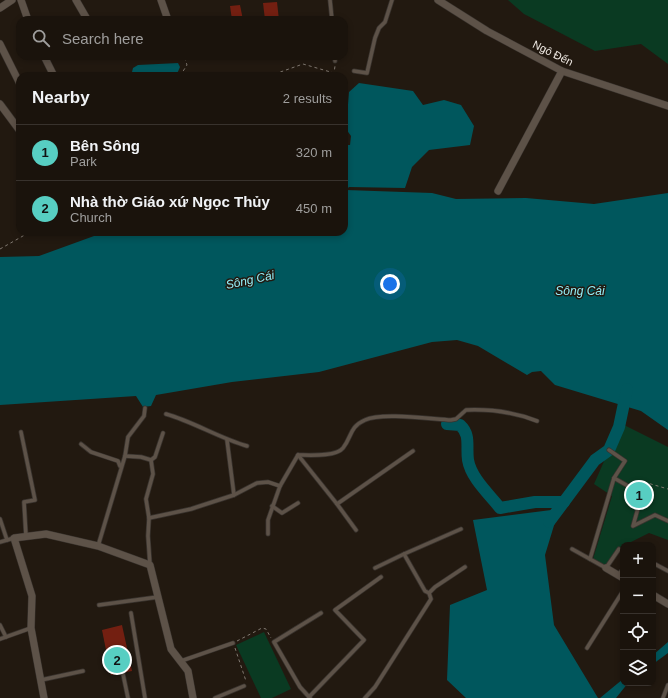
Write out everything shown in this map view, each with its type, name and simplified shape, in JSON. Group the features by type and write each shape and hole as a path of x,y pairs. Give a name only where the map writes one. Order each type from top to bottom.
{"street":[{"path":"0,8 12,0"},
{"path":"21,0 27,16"},
{"path":"76,0 85,16"},
{"path":"162,0 167,16"},
{"name":"Ngô Đến","path":"438,0 487,31 562,72 668,106"},
{"path":"0,44 16,76"},
{"path":"46,60 52,72"},
{"path":"498,192 562,72"},
{"path":"0,104 16,126"},
{"path":"44,698 31,628 32,596 10,539 46,534 98,546 150,565 171,649 188,671 193,698"},
{"path":"606,568 620,577"},
{"path":"656,597 668,604"}],"lane":[{"path":"330,0 332,16"},
{"path":"354,71 367,73 375,38 379,28 385,22 392,0"},
{"path":"98,546 120,466 125,456 128,436 144,416 145,408"},
{"path":"298,455 319,455 338,452 342,449 352,428 370,417 451,420 456,419 466,410 479,409 514,413 537,421"},
{"path":"166,414 190,421 227,440 247,446"},
{"path":"21,432 35,500 24,502 26,536"},
{"path":"151,460 156,457 163,434"},
{"path":"227,440 234,495"},
{"path":"81,444 91,452 118,461 120,466"},
{"path":"590,559 614,478 625,460 609,450"},
{"path":"336,504 413,451"},
{"path":"268,534 268,520 272,506 280,486 298,455"},
{"path":"298,455 356,530"},
{"path":"125,456 141,456 151,460"},
{"path":"150,565 148,536 149,518 146,499 153,474 151,460"},
{"path":"614,478 642,494 633,526 655,515 668,521"},
{"path":"149,518 191,509 234,495 262,482 274,483 280,486"},
{"path":"272,506 282,513 298,503"},
{"path":"0,519 10,539 0,542"},
{"path":"375,568 461,529"},
{"path":"572,549 606,568 619,549"},
{"path":"365,698 375,687 431,599 429,593 426,591 404,554"},
{"path":"656,565 668,571"},
{"path":"429,593 435,587 465,567"},
{"path":"321,613 274,642 300,687 309,698 364,640 335,610 381,577"},
{"path":"99,605 158,596"},
{"path":"587,648 620,596"},
{"path":"131,613 144,698"},
{"path":"0,625 6,637"},
{"path":"0,639 31,628"},
{"path":"180,661 233,644"},
{"path":"41,680 83,671"},
{"path":"123,674 128,698"},
{"path":"663,698 668,685"},
{"path":"215,698 244,686"}],"path":[{"path":"183,72 187,65 185,60"},
{"path":"334,72 335,61"},
{"path":"280,72 303,64 331,72"},
{"path":"0,249 23,236"},
{"path":"644,482 668,488"},
{"path":"244,686 247,682 233,644 262,628 266,629 274,642"},
{"path":"118,650 123,674"}],"green space":[{"path":"508,0 668,0 668,64 641,44 595,51 524,14"},
{"path":"624,425 668,447 668,540 649,533 631,542 620,542 620,548 605,566 593,559 612,496 594,484 609,450"},
{"path":"264,632 291,689 272,698 261,698 236,645"}],"water":[{"path":"178,63 180,67 178,72 132,72 133,68 138,65"},
{"name":"Sông Cái","path":"359,83 413,91 423,105 444,100 461,105 474,126 470,145 429,150 412,167 405,188 348,188 348,145 350,145 351,136 348,132 349,92"},
{"name":"Sông Cái","path":"348,190 432,193 456,199 526,198 594,204 668,193 668,430 641,411 555,385 541,371 532,372 527,375 478,346 457,340 432,342 319,372 232,382 156,395 151,406 143,407 136,396 0,405 0,257 39,256 94,236 348,236"},
{"path":"559,509 545,555 554,625 598,698 466,698 447,680 450,605 487,590 473,520"},
{"path":"668,642 668,653 656,662 656,652"},
{"path":"620,681 620,686 626,686 616,698 600,698"}],"building":[{"path":"277,2 279,16 265,16 263,3"},
{"path":"240,5 242,16 231,16 230,6"},
{"path":"122,625 132,671 111,675 102,630"}],"waterway":[{"path":"549,522 595,460 609,450 619,427 627,389"},
{"path":"447,424 460,425 466,433 470,467 481,486 500,508 535,502 564,502"}],"place":[{"name":"Bên Sông","path":"639,495"},
{"name":"Nhà thờ Giáo xứ Ngọc Thủy","path":"117,660"}]}
